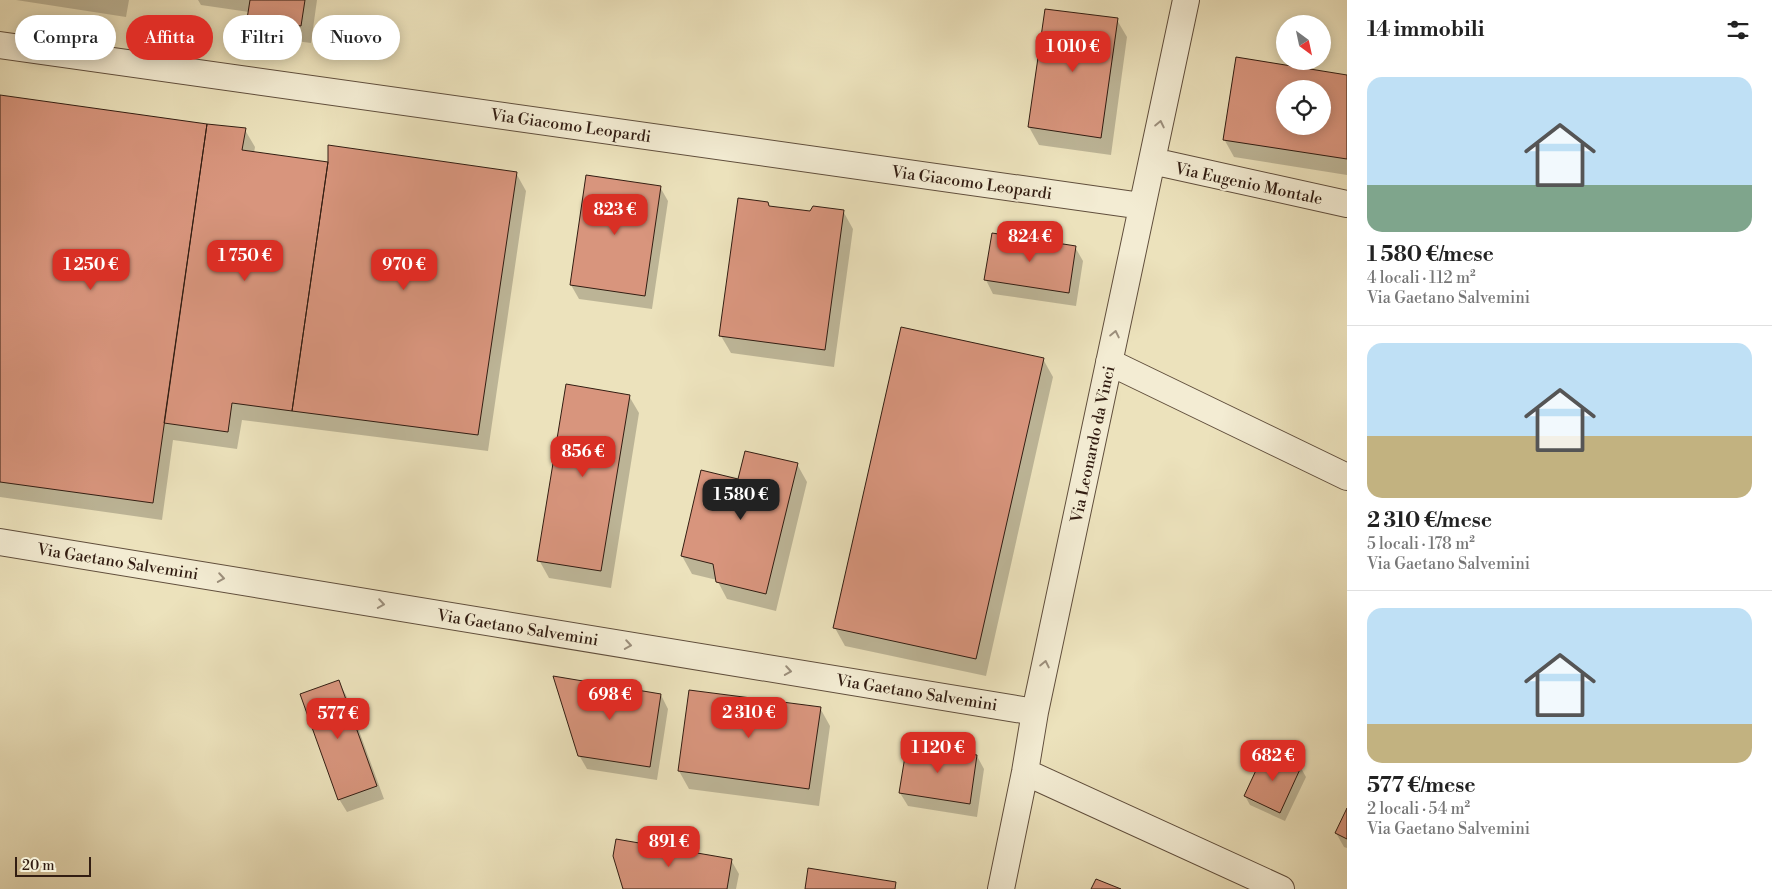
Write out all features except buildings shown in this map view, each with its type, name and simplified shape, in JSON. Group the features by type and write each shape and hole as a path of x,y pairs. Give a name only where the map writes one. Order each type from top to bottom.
{"street":[{"name":"Via Leonardo da Vinci","path":"1001,889 1035,712 1186,0"},
{"name":"Via Giacomo Leopardi","path":"0,45 1142,206"},
{"name":"Via Eugenio Montale","path":"1152,161 1347,204"},
{"path":"1110,362 1347,477"},
{"name":"Via Gaetano Salvemini","path":"0,542 1035,712"},
{"path":"1025,772 1281,889"}]}
